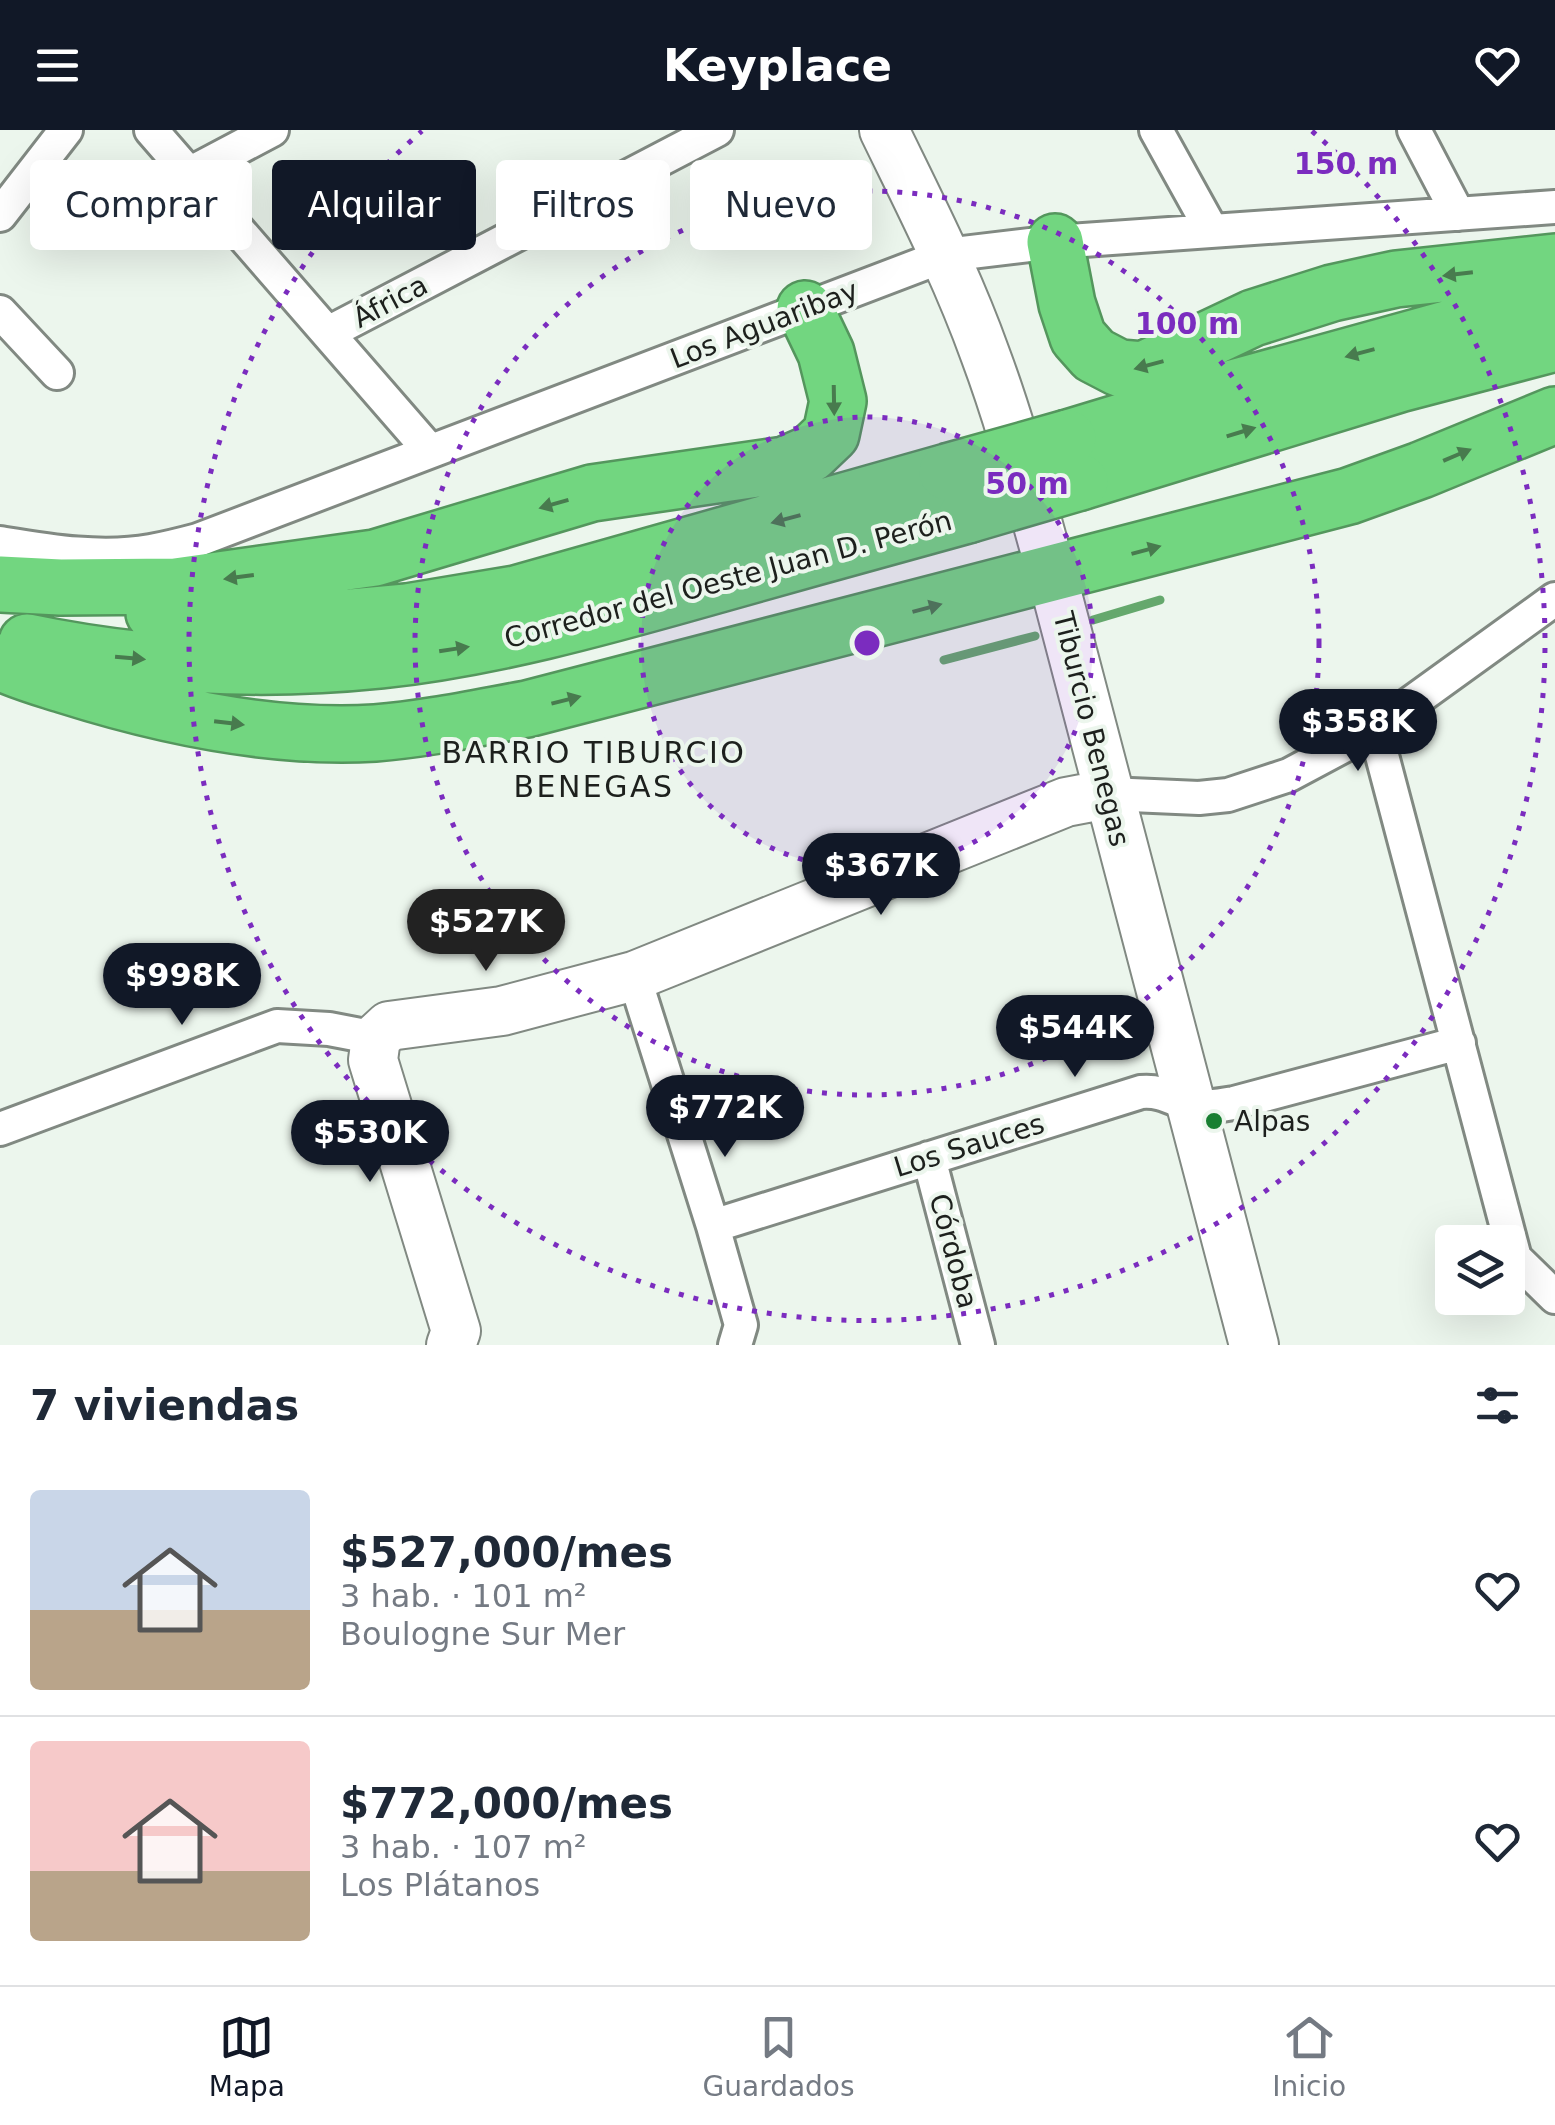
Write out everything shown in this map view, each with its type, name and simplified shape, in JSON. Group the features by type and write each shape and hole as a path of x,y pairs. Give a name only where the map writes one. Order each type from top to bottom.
{"highway":[{"path":"1055,242 1078,337 1094,355 1119,368 1143,370 1253,318 1332,293 1396,279 1555,262"},
{"name":"Corredor del Oeste Juan D. Perón","path":"1074,460 1233,388 1555,299"},
{"path":"0,586 176,586 376,558 592,493 785,465 810,454 831,434 838,400 826,353 804,309"},
{"name":"Corredor del Oeste Juan D. Perón","path":"0,635 88,654 243,665 311,666 465,648 606,616 957,494 1074,460 1555,343"},
{"path":"0,662 104,698 190,718 312,734 439,725 527,710 1350,496 1555,414"},
{"name":"Corredor del Oeste Juan D. Perón","path":"0,586 43,598 117,610 202,617 282,620 407,612 516,594 811,512 957,494"}],"main road":[{"name":"Tiburcio Benegas","path":"884,130 946,254 1005,412 1052,575 1254,1345"},
{"path":"452,1345 456,1331 373,1060 376,1038 390,1026 502,1011 634,976 1066,802 1108,794"}],"street":[{"path":"0,214 66,130"},
{"path":"151,130 177,160"},
{"path":"215,160 272,130"},
{"name":"África","path":"328,333 718,130"},
{"path":"1156,130 1212,231"},
{"path":"1414,130 1458,214"},
{"name":"Los Aguaribay","path":"0,543 97,555 148,552 198,540 946,254 1055,242 1555,207"},
{"path":"252,246 430,451"},
{"path":"0,312 58,372"},
{"path":"1108,794 1228,796 1289,775 1375,729 1555,600"},
{"path":"1375,729 1515,1258 1555,1297"},
{"path":"634,976 741,1325 735,1345"},
{"path":"0,1129 277,1026 329,1029 376,1038"},
{"name":"Los Sauces","path":"712,1226 1142,1092 1212,1106 1458,1043"},
{"name":"Córdoba","path":"929,1158 978,1345"}],"waterway":[{"path":"1093,620 1160,600"},
{"path":"944,660 1035,636"}],"place":[{"name":"Alpas","path":"1214,1121"}],"district":[{"name":"BARRIO TIBURCIO BENEGAS","path":"594,770"}]}
